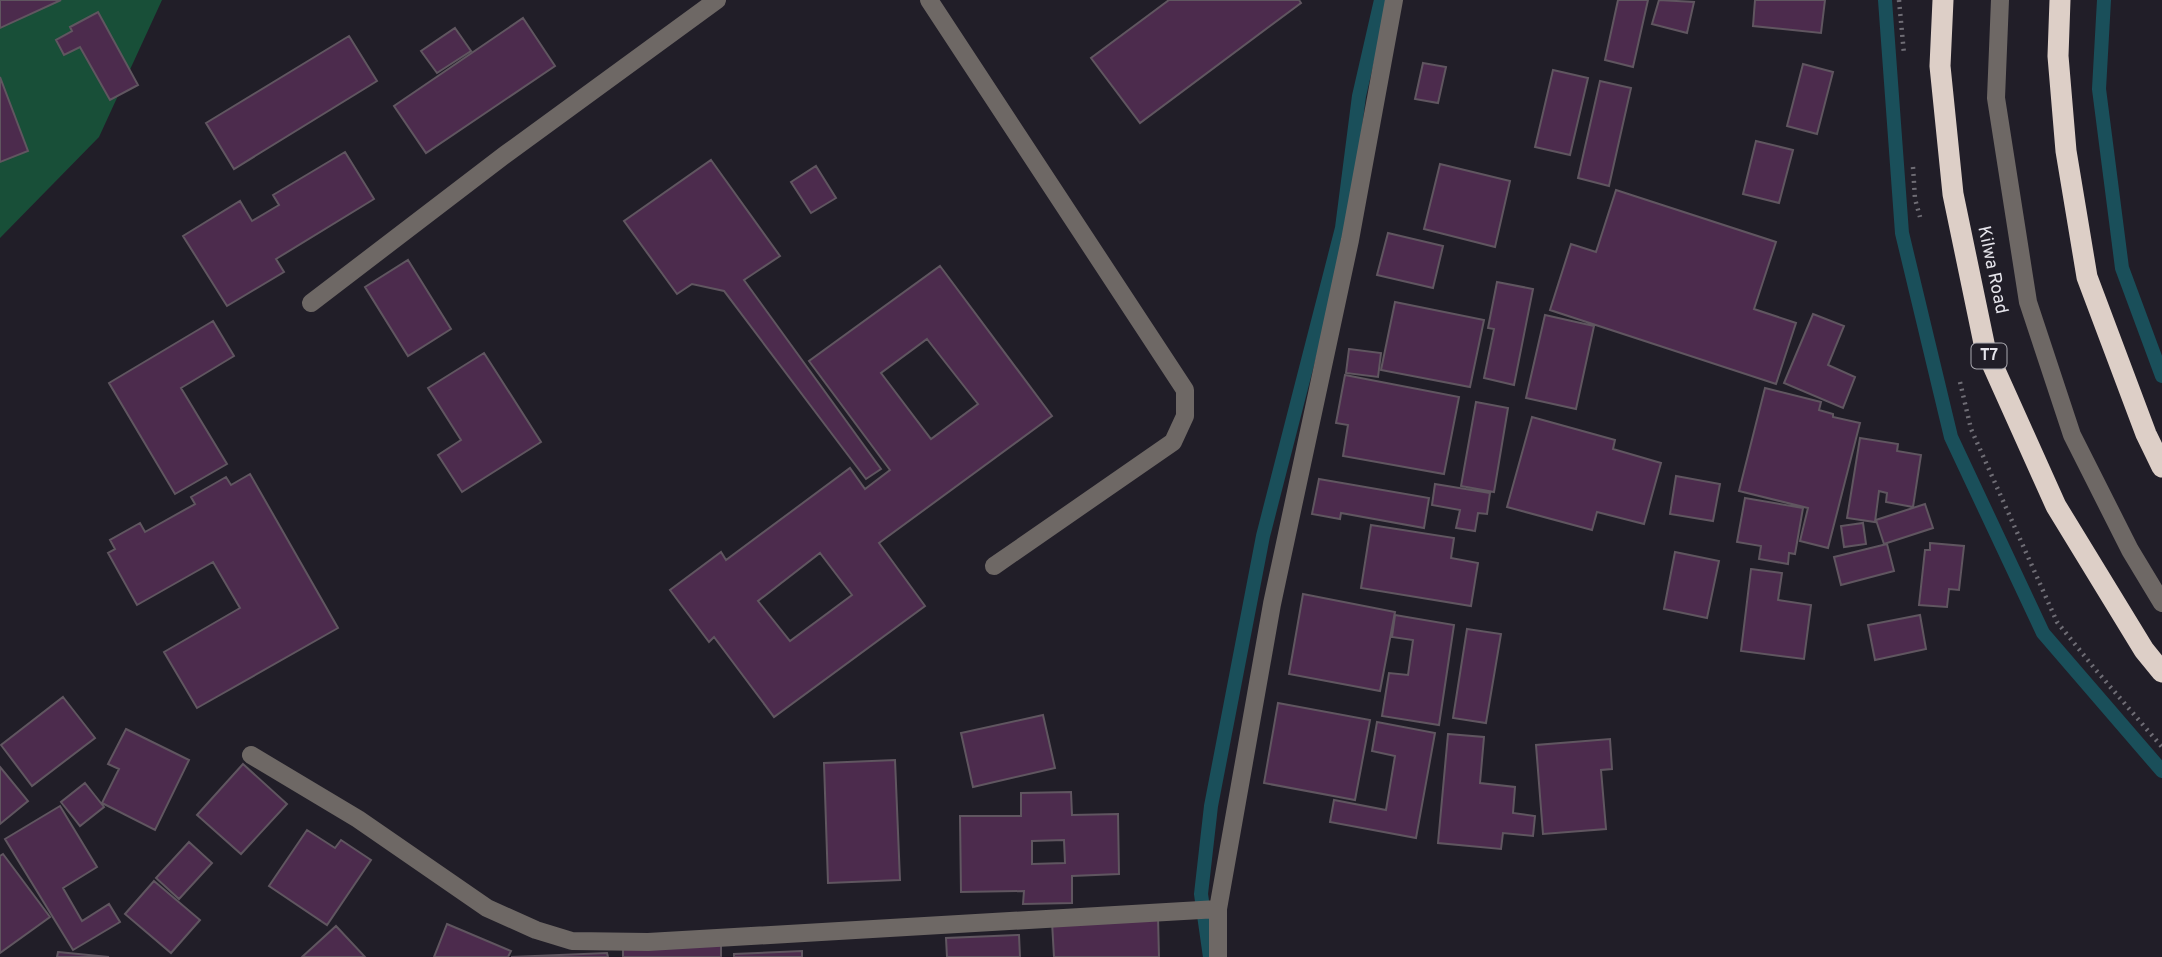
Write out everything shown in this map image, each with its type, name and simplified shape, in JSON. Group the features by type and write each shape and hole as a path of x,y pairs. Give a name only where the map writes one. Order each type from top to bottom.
{"highway":[{"name":"Kilwa Road","path":"1942,0 1940,66 1953,194 1985,348 2056,506 2144,650 2162,672"},
{"path":"2060,0 2058,56 2066,151 2087,277 2146,434 2162,467"}],"street":[{"path":"311,303 506,154 717,0"},
{"path":"929,0 1185,390 1185,416 1174,442 994,566"},
{"path":"1218,957 1218,909 1272,604 1350,240 1394,0"},
{"path":"2000,0 1997,98 2028,302 2072,435 2130,550 2162,603"},
{"path":"251,754 358,819 488,908 536,930 572,941 648,942 1218,909"}],"green space":[{"path":"0,0 162,0 99,137 0,238"}],"building":[{"path":"0,0 61,0 0,28"},
{"path":"1169,0 1299,0 1301,3 1140,123 1091,58"},
{"path":"1618,0 1648,0 1633,67 1605,60"},
{"path":"1659,0 1694,2 1687,33 1652,24"},
{"path":"1755,0 1825,0 1821,33 1753,26"},
{"path":"98,12 138,85 110,100 80,47 64,55 56,40 72,31 70,27"},
{"path":"523,18 555,66 426,153 394,106"},
{"path":"455,28 471,51 437,73 421,51"},
{"path":"349,36 377,81 234,169 206,123"},
{"path":"1423,63 1446,67 1438,103 1415,99"},
{"path":"1803,64 1833,72 1817,134 1787,126"},
{"path":"1553,70 1588,78 1570,155 1535,147"},
{"path":"0,77 28,151 0,162"},
{"path":"1600,81 1631,88 1609,186 1578,178"},
{"path":"1756,141 1793,150 1779,203 1743,194"},
{"path":"345,152 374,199 276,259 284,272 227,306 183,236 240,201 252,221 279,205 273,195"},
{"path":"711,160 780,256 744,280 881,469 866,479 724,291 692,284 677,294 624,221"},
{"path":"1440,164 1510,181 1495,247 1424,229"},
{"path":"816,166 836,198 811,213 791,182"},
{"path":"1616,190 1776,242 1754,309 1796,323 1776,384 1550,310 1571,244 1596,252"},
{"path":"1388,233 1443,246 1433,288 1377,275"},
{"path":"408,260 451,329 408,356 365,287"},
{"path":"940,266 1052,416 879,543 925,606 774,717 714,637 709,642 670,590 721,552 726,560 850,468 865,489 890,470 809,361","holes":["927,339 978,404 931,439 881,373","820,553 852,595 790,641 758,601"]},
{"path":"1497,282 1533,289 1514,385 1484,378 1494,329 1488,328"},
{"path":"1395,302 1484,320 1470,387 1381,370"},
{"path":"1813,314 1844,326 1828,365 1855,377 1843,408 1784,383"},
{"path":"1545,315 1594,326 1576,409 1526,398"},
{"path":"213,321 234,356 181,388 227,464 175,494 109,383"},
{"path":"1349,349 1381,353 1378,377 1346,373"},
{"path":"484,353 541,442 462,492 438,455 461,440 428,388"},
{"path":"1345,375 1459,397 1444,474 1343,456 1348,425 1336,423"},
{"path":"1765,388 1821,402 1819,410 1833,414 1833,417 1860,423 1828,548 1800,541 1808,508 1739,491"},
{"path":"1476,402 1508,408 1494,492 1461,486"},
{"path":"1532,417 1615,440 1613,449 1661,463 1644,524 1597,512 1592,530 1507,507"},
{"path":"1860,438 1898,444 1897,451 1921,455 1913,507 1886,502 1887,493 1879,491 1875,522 1847,518"},
{"path":"250,474 338,628 197,708 164,652 240,608 213,562 137,605 108,553 115,549 110,540 140,523 145,532 195,504 191,497 226,477 231,485"},
{"path":"1676,476 1720,484 1713,521 1670,514"},
{"path":"1319,479 1429,498 1424,528 1341,513 1340,519 1312,514"},
{"path":"1435,484 1490,493 1487,514 1478,513 1475,531 1456,528 1460,510 1432,505"},
{"path":"1745,498 1803,508 1795,554 1789,553 1788,564 1759,559 1761,546 1737,542"},
{"path":"1925,504 1933,528 1884,544 1876,520"},
{"path":"1863,523 1866,544 1844,547 1841,526"},
{"path":"1371,525 1454,538 1451,558 1478,563 1471,606 1361,588"},
{"path":"1930,543 1964,546 1959,590 1949,589 1947,607 1919,605 1925,550 1930,550"},
{"path":"1887,544 1894,571 1841,585 1834,557"},
{"path":"1675,552 1719,561 1707,618 1664,609"},
{"path":"1751,569 1782,573 1778,600 1811,605 1804,659 1741,651"},
{"path":"1303,594 1395,612 1380,691 1289,674"},
{"path":"1395,615 1454,625 1439,725 1382,716 1389,673 1408,675 1413,640 1392,637"},
{"path":"1920,615 1926,649 1875,660 1868,625"},
{"path":"1467,629 1501,634 1486,723 1453,718"},
{"path":"63,697 95,738 32,786 1,745"},
{"path":"1278,703 1370,720 1355,800 1264,783"},
{"path":"1043,715 1055,768 973,787 961,733"},
{"path":"1377,722 1435,733 1416,838 1330,822 1334,800 1386,810 1395,756 1372,751"},
{"path":"126,729 189,760 155,830 102,803 119,769 108,764"},
{"path":"1448,734 1484,737 1480,783 1515,787 1513,813 1535,816 1533,836 1503,833 1501,849 1438,843"},
{"path":"1610,739 1612,769 1601,770 1606,829 1543,834 1536,745"},
{"path":"895,760 900,880 828,883 824,763"},
{"path":"243,764 287,804 241,854 197,815"},
{"path":"0,767 28,801 0,824"},
{"path":"85,783 104,807 80,826 61,802"},
{"path":"1071,792 1072,815 1118,814 1119,874 1072,876 1072,903 1023,904 1024,891 961,892 960,816 1021,816 1021,793","holes":["1064,840 1065,863 1032,864 1032,841"]},
{"path":"60,806 97,867 63,888 82,921 109,904 120,922 73,950 5,839"},
{"path":"307,830 335,848 341,840 371,860 327,925 269,886"},
{"path":"189,842 212,863 179,899 156,878"},
{"path":"3,854 50,917 0,953 0,856"},
{"path":"154,881 200,920 171,953 125,914"},
{"path":"1158,917 1159,957 1054,957 1052,922"},
{"path":"447,924 511,951 508,957 434,957"},
{"path":"336,926 365,957 302,957"},
{"path":"1019,935 1020,957 947,957 946,938"},
{"path":"721,944 721,957 623,957 623,949"},
{"path":"802,951 802,957 734,957 734,954"},
{"path":"58,952 109,957 57,957"},
{"path":"607,953 608,957 511,957"}],"waterway":[{"path":"1210,957 1201,894 1211,806 1263,536 1342,228 1359,96 1381,0"},
{"path":"1885,0 1902,233 1951,437 2043,633 2162,771"},
{"path":"2104,0 2099,89 2122,268 2162,376"}]}
